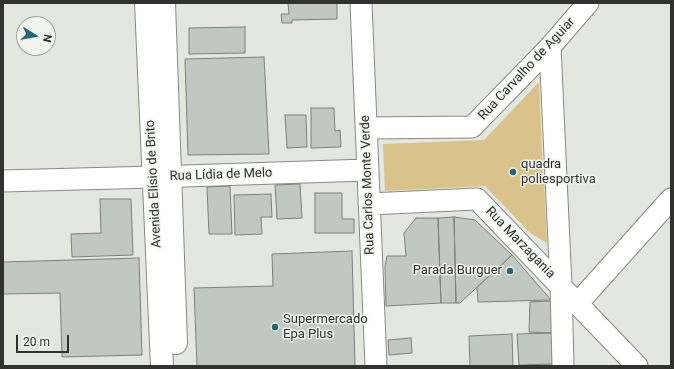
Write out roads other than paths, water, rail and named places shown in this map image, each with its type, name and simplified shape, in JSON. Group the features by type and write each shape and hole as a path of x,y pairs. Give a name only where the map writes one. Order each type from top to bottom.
{"street":[{"name":"Avenida Elísio de Brito","path":"146,3 177,366"},
{"name":"Avenida Elísio de Brito","path":"162,366 164,3"},
{"name":"Rua Carlos Monte Verde","path":"361,3 376,366"},
{"name":"Rua Carvalho de Aguiar","path":"366,128 472,127 550,47 588,3"},
{"path":"550,47 564,366"},
{"name":"Rua Lídia de Melo","path":"3,180 162,177 367,170"},
{"name":"Rua Marzagania","path":"369,204 477,199 637,366"},
{"path":"577,304 671,200"}],"place":[{"name":"quadra poliesportiva","path":"513,172"},
{"name":"Parada Burguer","path":"510,271"},
{"name":"Supermercado Epa Plus","path":"275,327"}]}
